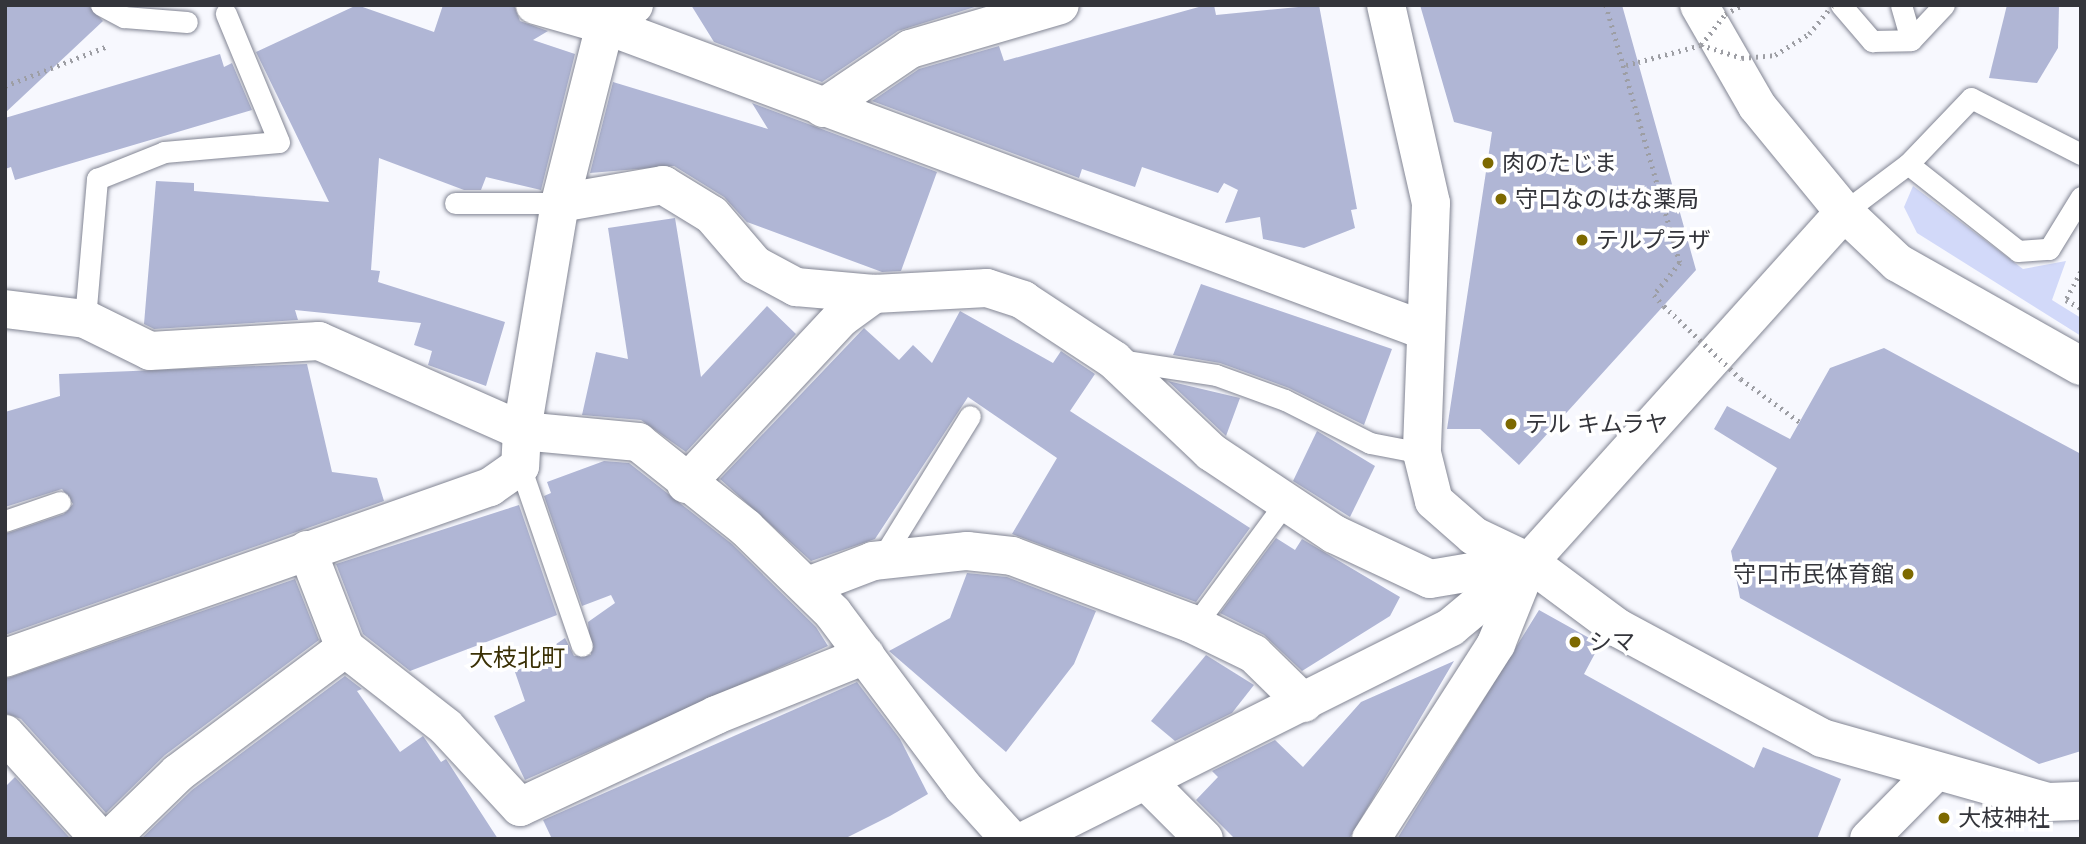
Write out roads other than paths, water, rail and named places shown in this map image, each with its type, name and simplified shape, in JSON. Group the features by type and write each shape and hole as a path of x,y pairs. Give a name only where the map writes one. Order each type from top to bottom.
{"street":[{"path":"536,5 620,15 823,108 1426,331"},
{"path":"823,108 910,49 1060,5"},
{"path":"1387,5 1431,202 1422,453 1434,501 1474,536 1529,562 1618,628 1822,738 2048,802 2081,801"},
{"path":"1699,5 1757,106 1844,212 1898,263 2081,366"},
{"path":"5,658 490,487 521,448 560,203 620,15"},
{"path":"560,203 663,185 712,215 755,265 796,287 874,294 987,288 1023,300 1114,360 1211,452 1285,503 1430,579 1529,562"},
{"path":"1028,839 1148,783 1451,627 1529,562 1844,212"},
{"path":"686,484 841,318 874,294"},
{"path":"5,309 85,319 150,351 319,341 521,448 638,442 808,586 866,655 1010,839"},
{"path":"307,550 345,648 446,727 520,807 716,715 866,655"},
{"path":"808,586 881,560 967,551 1012,556 1195,625 1254,654 1304,703"},
{"path":"1373,838 1496,645 1529,562"},
{"path":"110,839 178,773 345,648"},
{"path":"5,734 100,839"},
{"path":"1869,839 1936,771"},
{"path":"1148,783 1204,839"}],"lane":[{"path":"101,5 124,17 187,22"},
{"path":"1841,5 1872,41 1912,40 1944,5"},
{"path":"1901,5 1912,40"},
{"path":"85,319 97,179 164,152 279,142 226,13"},
{"path":"1844,212 1908,164 1971,97 2081,154"},
{"path":"1908,164 2018,251 2049,248 2081,197"},
{"path":"455,203 560,203"},
{"path":"1114,360 1216,375 1285,400 1370,443 1422,453"},
{"path":"881,560 970,416"},
{"path":"521,448 582,646"},
{"path":"5,521 61,502"},
{"path":"1195,625 1285,503"}],"place":[{"name":"肉のたじま","path":"1488,163"},
{"name":"守口なのはな薬局","path":"1501,199"},
{"name":"テルプラザ","path":"1582,240"},
{"name":"テル キムラヤ","path":"1511,424"},
{"name":"守口市民体育館","path":"1908,574"},
{"name":"シマ","path":"1575,642"},
{"name":"大枝神社","path":"1944,818"}],"district":[{"name":"大枝北町","path":"517,658"}]}
